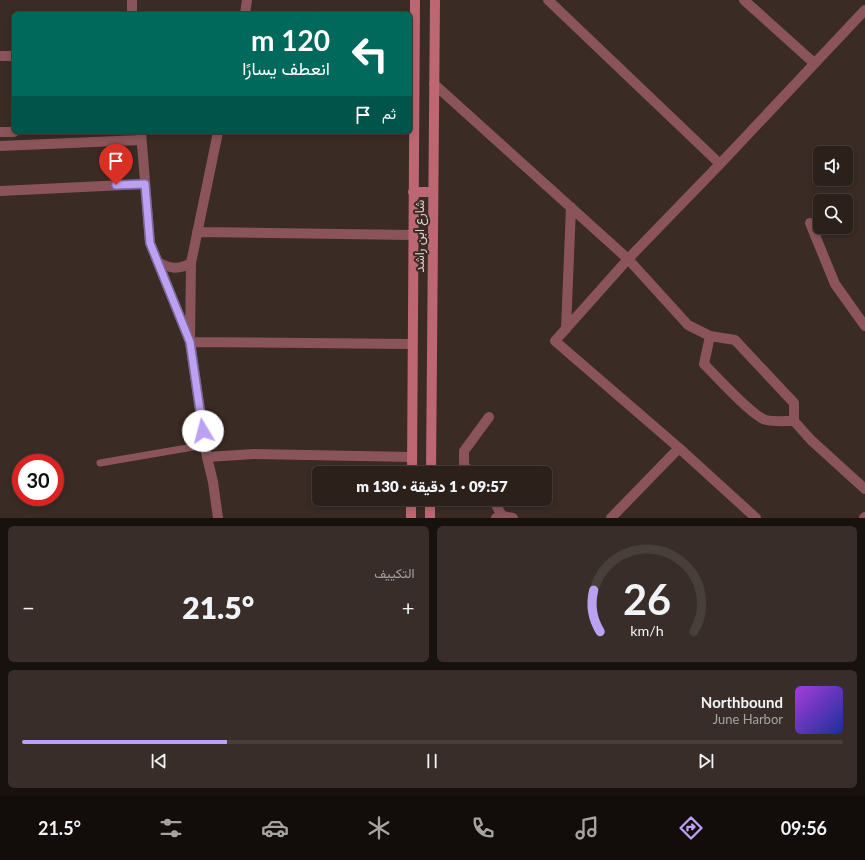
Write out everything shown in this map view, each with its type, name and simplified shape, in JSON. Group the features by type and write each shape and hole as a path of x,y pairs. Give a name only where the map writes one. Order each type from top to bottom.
{"main road":[{"name":"شارع ابن راشد","path":"412,466 412,235 415,0"},
{"name":"شارع ابن راشد","path":"431,466 435,0"},
{"path":"413,192 433,192"},
{"path":"411,506 411,518"},
{"path":"430,506 430,518"}],"street":[{"path":"132,0 132,12"},
{"path":"245,12 247,0"},
{"path":"548,0 720,164"},
{"path":"744,0 814,64"},
{"path":"756,518 679,448 555,341 628,259 865,10"},
{"path":"0,56 12,56"},
{"path":"434,84 628,259 688,325 710,336 736,340 794,403 794,421 811,440 865,489"},
{"path":"0,132 12,132"},
{"path":"218,134 191,263 190,342 205,446 213,482 218,518"},
{"path":"0,146 141,136 150,243 190,342"},
{"path":"0,191 145,184"},
{"path":"566,329 571,207"},
{"path":"810,223 835,284 865,326"},
{"path":"197,232 412,235"},
{"path":"158,262 165,266 174,268 184,267 191,263"},
{"path":"710,336 704,364 749,409 764,420 777,422 794,421"},
{"path":"190,342 412,344"},
{"path":"465,466 464,451 489,417"},
{"path":"611,518 679,448"},
{"path":"207,457 254,454 412,457"},
{"path":"495,506 499,517 513,518"}],"lane":[{"path":"100,463 205,446"}],"route":[{"path":"116,185 145,184 150,243 190,342 203,431"}]}
